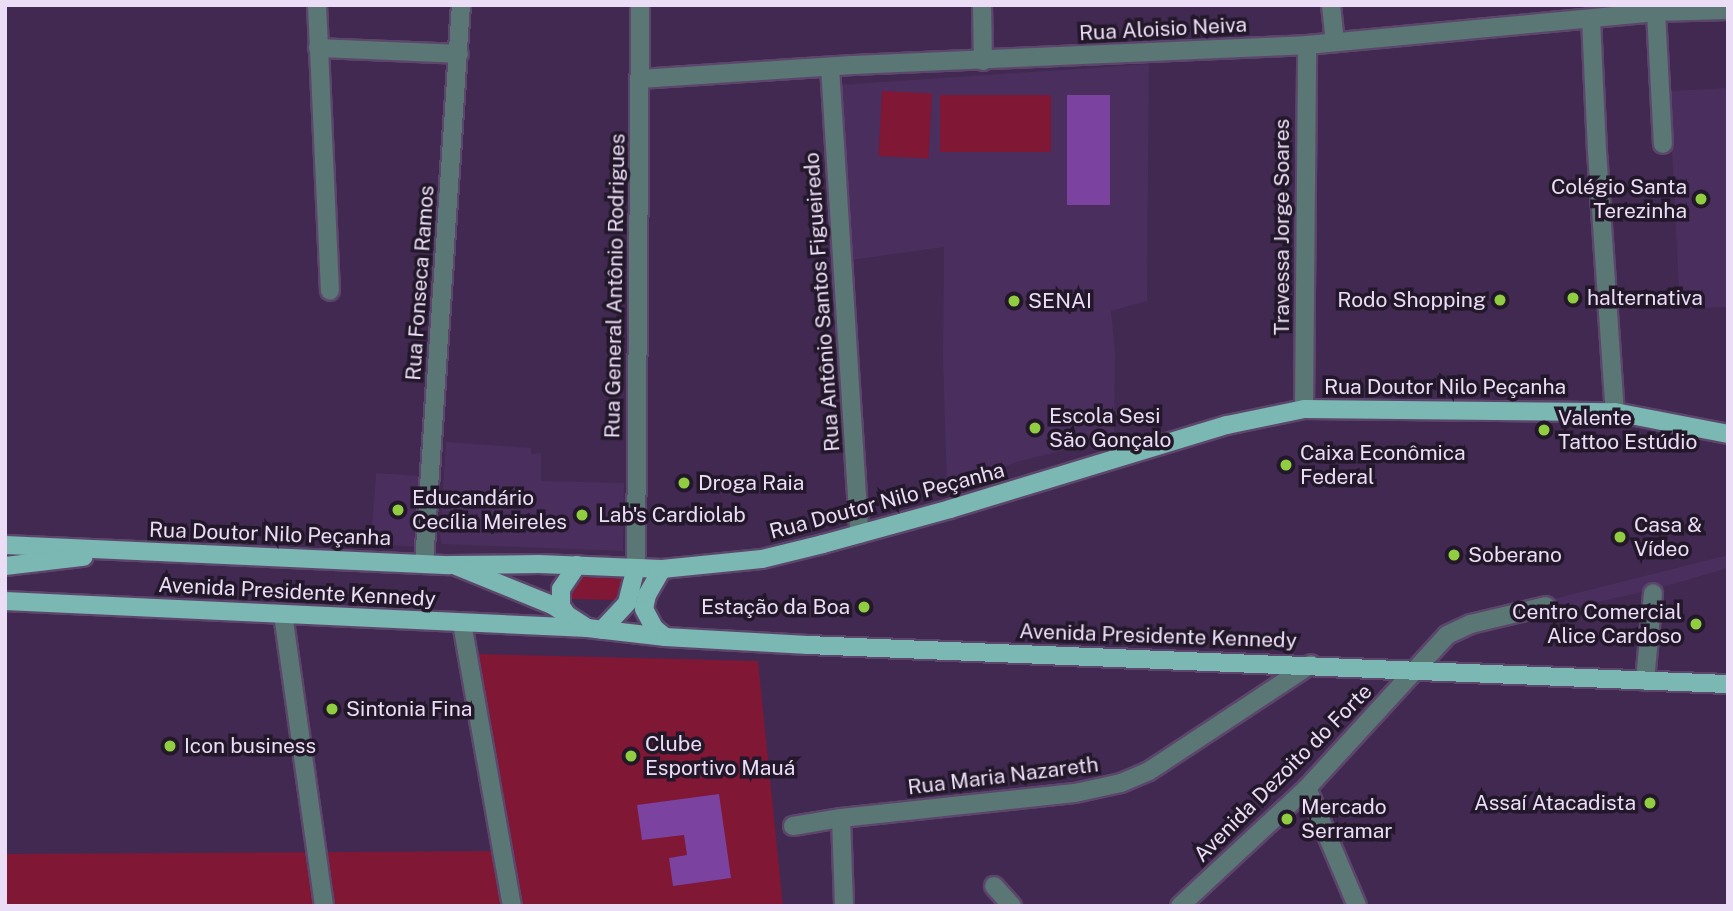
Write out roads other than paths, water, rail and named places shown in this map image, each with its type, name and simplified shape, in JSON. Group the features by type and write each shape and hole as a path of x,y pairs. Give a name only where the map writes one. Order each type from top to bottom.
{"main road":[{"name":"Rua Doutor Nilo Peçanha","path":"5,545 107,552 453,565 577,565 662,569 762,559 950,509 1227,425 1304,409 1615,412 1728,433"},
{"path":"5,566 59,562 107,552"},
{"name":"Avenida Presidente Kennedy","path":"453,565 552,605 594,629"},
{"path":"567,615 561,606 561,589 577,565"},
{"path":"594,629 627,603 636,568"},
{"path":"662,569 650,587 644,609 654,628 664,637"},
{"name":"Avenida Presidente Kennedy","path":"10,599 594,629 664,637 1728,684"}],"street":[{"path":"317,5 330,291"},
{"name":"Rua Fonseca Ramos","path":"424,563 461,5"},
{"name":"Rua General Antônio Rodrigues","path":"636,568 640,5"},
{"path":"982,5 983,61"},
{"path":"1331,5 1335,42"},
{"name":"Rua Aloisio Neiva","path":"641,79 830,67 1307,45 1591,19 1676,8 1728,10"},
{"path":"1656,12 1663,144"},
{"path":"1591,19 1615,412"},
{"name":"Travessa Jorge Soares","path":"1304,409 1307,45"},
{"path":"318,48 459,54"},
{"name":"Rua Antônio Santos Figueiredo","path":"830,67 859,534"},
{"path":"1645,681 1653,593"},
{"name":"Avenida Dezoito do Forte","path":"1181,906 1307,788 1417,671 1447,635 1471,624 1546,606"},
{"path":"282,614 324,906"},
{"path":"462,623 500,823 512,906"},
{"name":"Rua Maria Nazareth","path":"793,826 841,818 1075,793 1121,783 1149,771 1311,664"},
{"path":"1307,788 1357,906"},
{"path":"841,818 844,906"},
{"path":"994,886 1012,906"}],"place":[{"name":"Colégio Santa Terezinha","path":"1701,199"},
{"name":"halternativa","path":"1573,298"},
{"name":"Rodo Shopping","path":"1500,300"},
{"name":"SENAI","path":"1014,301"},
{"name":"Escola Sesi São Gonçalo","path":"1035,428"},
{"name":"Valente Tattoo Estúdio","path":"1544,430"},
{"name":"Caixa Econômica Federal","path":"1286,465"},
{"name":"Droga Raia","path":"684,483"},
{"name":"Educandário Cecília Meireles","path":"398,510"},
{"name":"Lab's Cardiolab","path":"582,515"},
{"name":"Casa & Vídeo","path":"1620,537"},
{"name":"Soberano","path":"1454,555"},
{"name":"Estação da Boa","path":"864,607"},
{"name":"Centro Comercial Alice Cardoso","path":"1696,624"},
{"name":"Sintonia Fina","path":"332,709"},
{"name":"Icon business","path":"170,746"},
{"name":"Clube Esportivo Mauá","path":"631,756"},
{"name":"Assaí Atacadista","path":"1650,803"},
{"name":"Mercado Serramar","path":"1287,819"}]}
